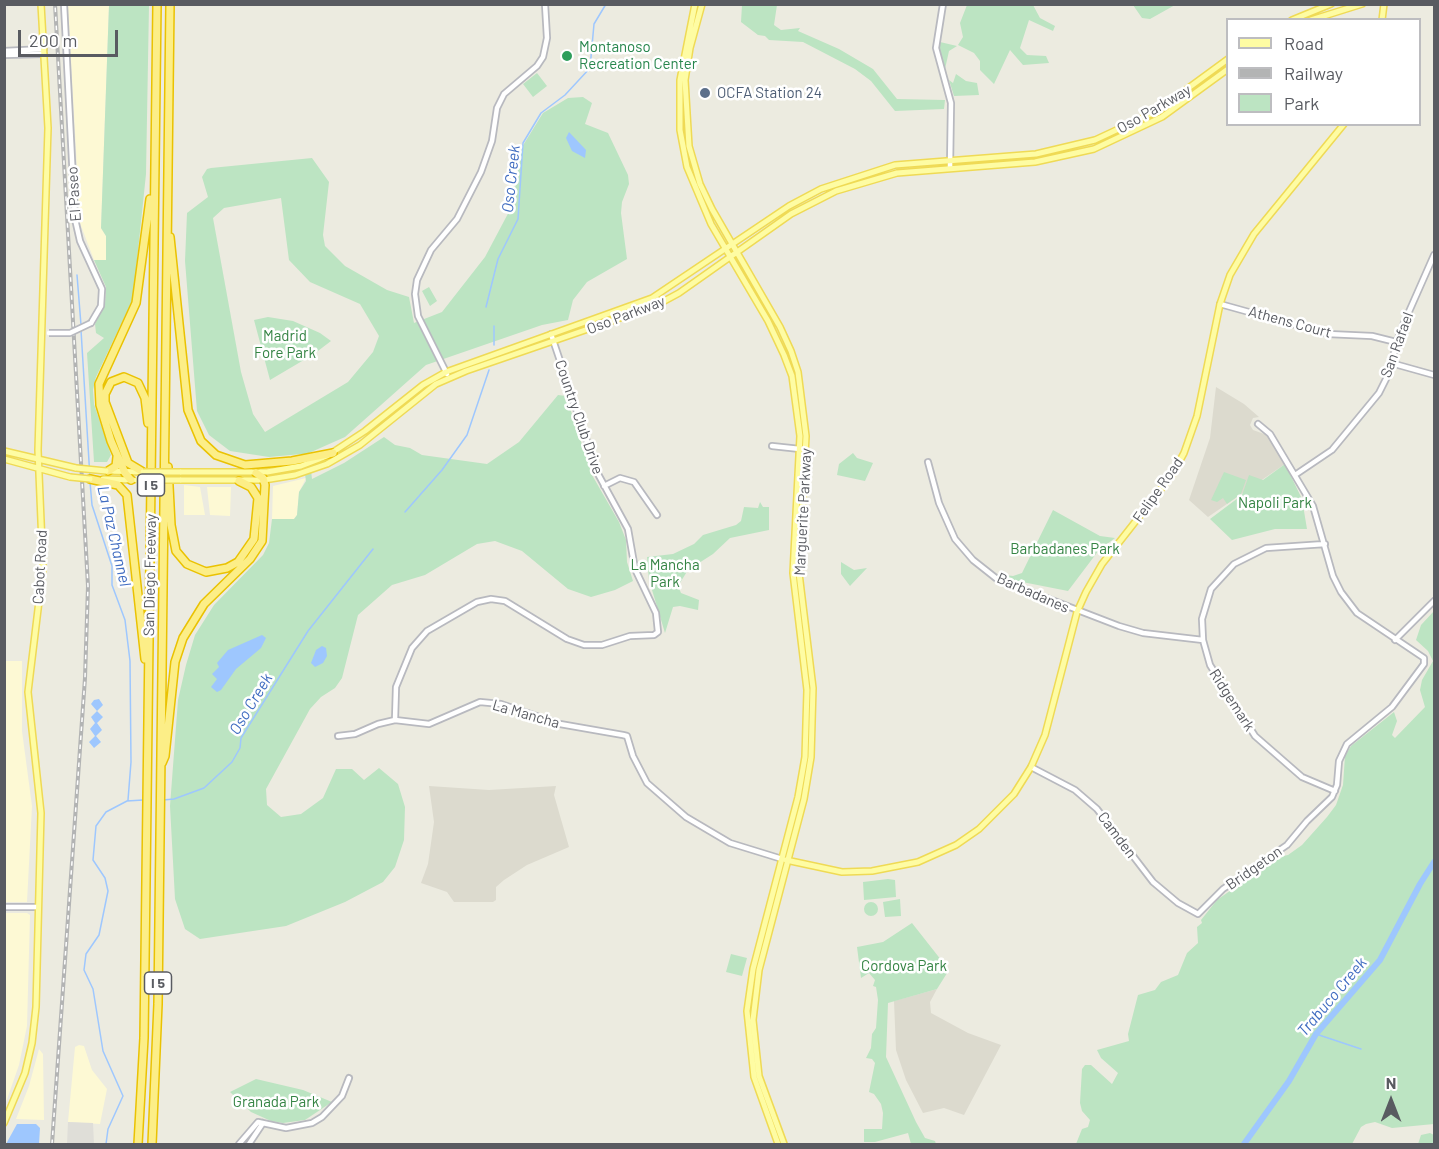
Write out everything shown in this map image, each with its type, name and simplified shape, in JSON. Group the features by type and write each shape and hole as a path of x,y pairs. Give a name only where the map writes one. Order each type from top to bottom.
{"highway":[{"name":"San Diego Freeway","path":"138,1144 144,1038 157,4"},
{"name":"San Diego Freeway","path":"152,1144 158,1004 170,4"},
{"path":"134,480 125,473 117,454 100,405 99,384 136,303 146,215 153,188"},
{"path":"167,210 188,410 201,441 216,455 245,465 292,461 333,453"},
{"path":"140,472 128,463 105,402 108,386 115,379 129,377 143,388 152,452"},
{"path":"164,413 172,537 180,558 195,569 206,572 227,568 250,549 257,531 258,498 250,487 239,481"},
{"path":"90,479 107,476 117,466 117,454"},
{"path":"160,768 165,756 175,662 183,638 204,604 250,559 262,541 265,525 264,480 256,473"},
{"path":"107,476 127,495 149,697"}],"main road":[{"name":"Cabot Road","path":"4,1123 18,1093 32,1043 36,1007 41,813 28,692 43,568 39,461 46,333 48,128 41,4"},
{"name":"Marguerite Parkway","path":"695,4 683,54 680,80 681,138 691,181 711,224 768,321 788,366 798,410 800,448 794,573 807,690 808,725 798,797 759,970 753,1020 759,1076 784,1144"},
{"name":"Marguerite Parkway","path":"702,4 687,68 686,118 689,146 700,184 732,245 780,327 791,351 798,372 804,408 807,450 799,573 813,688 814,724 804,799 753,969 747,1011 753,1077 778,1144"},
{"path":"1297,18 1331,4"},
{"path":"1317,18 1362,4"},
{"name":"Oso Parkway","path":"107,476 140,472 256,473 301,466 333,453 423,385 446,372 652,298 789,206 829,186 895,165 1052,152 1095,140 1157,111 1226,60"},
{"name":"Oso Parkway","path":"4,451 39,461 134,480 264,480 300,473 327,464 348,453 424,393 449,378 655,306 680,293 790,214 836,191 885,175 950,167 1040,162 1101,147 1165,116 1226,70"},
{"name":"Felipe Road","path":"784,860 826,870 857,872 900,867 935,856 979,829 1014,794 1031,767 1045,735 1077,612 1102,564 1157,495 1184,453 1197,416 1220,304 1230,275 1254,234 1342,126"},
{"path":"4,459 40,471 90,479"},
{"path":"300,473 301,466"}],"street":[{"name":"El Paseo","path":"46,333 78,331 91,323 102,301 102,285 84,250 75,219 64,4"},
{"path":"449,378 418,316 415,294 417,280 424,262 457,219 476,182 487,156 497,108 504,94 537,66 543,57 547,38 545,4"},
{"path":"943,4 936,48 951,103 950,167"},
{"path":"4,51 44,51"},
{"path":"4,55 44,51"},
{"name":"San Rafael","path":"1295,475 1319,461 1344,438 1379,393 1391,363 1396,342 1434,255"},
{"name":"Athens Court","path":"1220,304 1328,334 1372,336 1396,342"},
{"name":"Country Club Drive","path":"395,720 395,698 399,676 416,642 433,626 477,602 491,599 509,603 567,639 584,645 602,645 630,636 654,635 658,632 656,613 635,569 628,529 604,486 551,334"},
{"path":"1391,363 1434,375"},
{"path":"1258,424 1270,434 1317,514 1335,583 1353,609 1425,661 1392,707 1347,744 1339,761 1335,791"},
{"path":"772,446 800,448"},
{"name":"Barbadanes","path":"928,462 945,518 955,539 973,560 1007,585 1077,612 1143,633 1203,640"},
{"path":"604,486 620,478 634,482 657,515"},
{"name":"Ridgemark","path":"1325,544 1266,548 1234,564 1211,589 1202,619 1203,640 1209,665 1255,736 1302,777 1335,791"},
{"path":"1395,640 1434,601"},
{"name":"La Mancha","path":"395,720 429,724 471,705 492,702 560,724 627,736 633,756 647,783 686,817 730,843 784,860"},
{"path":"338,736 355,734 378,724 395,720"},
{"name":"Camden","path":"1031,767 1075,790 1097,809 1153,882 1194,914"},
{"name":"Bridgeton","path":"1194,914 1201,913 1223,890 1287,845 1335,791"},
{"path":"4,907 38,907"},
{"path":"260,1123 286,1128 312,1123 322,1117 337,1102 349,1078"},
{"path":"240,1144 260,1123"},
{"path":"249,1144 260,1123"}],"shaded area":[{"path":"68,5 109,5 101,228 106,236 106,260 94,260 80,223"},
{"path":"1216,387 1244,404 1259,417 1253,418 1250,425 1253,430 1267,435 1285,464 1208,517 1189,500 1210,438"},
{"path":"306,478 299,492 297,515 294,519 272,519 273,486"},
{"path":"184,485 200,487 205,515 184,515"},
{"path":"207,487 231,487 230,516 210,515"},
{"path":"5,661 22,661 22,731 32,806 27,902 5,902"},
{"path":"429,786 489,790 556,786 554,795 569,847 527,865 504,880 496,887 496,900 493,902 454,902 447,892 421,883 428,864 434,822"},
{"path":"5,913 30,915 27,1026 19,1065 5,1105"},
{"path":"937,989 930,1002 931,1013 968,1033 1001,1045 964,1115 944,1108 923,1113 906,1080 896,1050 894,1001"},
{"path":"84,1046 92,1070 107,1089 100,1124 68,1122 75,1047"},
{"path":"39,1049 43,1054 44,1120 16,1119 29,1086"},
{"path":"68,1122 93,1123 94,1144 67,1144"}],"green space":[{"path":"109,5 149,5 146,174 133,299 96,377 93,390 94,404 111,455 107,462 94,462 87,353 104,338 96,333 95,324 105,304 106,287 94,260 106,260 106,236 101,228"},
{"path":"742,5 777,5 774,25 781,30 800,28 798,31 839,49 873,69 897,99 945,100 944,109 895,111 871,81 855,69 803,42 769,40 765,36 758,35 741,22"},
{"path":"967,5 1033,5 1040,18 1055,26 1053,31 1029,20 1020,48 1027,55 1046,56 1049,63 1023,65 1010,50 994,84 980,70 980,61 974,53 958,45 963,37 960,23"},
{"path":"1133,5 1175,5 1150,19 1142,18"},
{"path":"940,42 957,46 949,51 945,69 940,55"},
{"path":"537,73 547,86 533,97 523,84"},
{"path":"956,74 966,81 977,83 979,95 954,96 949,80 953,83"},
{"path":"583,97 592,103 585,124 608,133 628,175 629,184 622,202 621,213 627,259 587,282 573,300 568,320 542,325 426,365 345,437 309,453 312,479 344,463 384,437 395,445 410,448 422,455 487,464 519,442 558,395 566,396 592,475 619,522 626,540 627,562 633,581 615,590 591,597 568,589 522,551 495,541 477,544 425,575 392,585 358,615 342,678 335,688 321,697 310,709 266,789 267,805 281,817 301,814 323,798 336,769 352,769 364,780 379,768 398,784 405,807 404,840 395,867 383,882 345,902 286,926 200,939 185,929 175,899 170,806 178,700 186,665 195,635 214,605 263,555 269,543 272,519 294,519 297,515 299,492 306,481 302,454 269,457 230,451 209,435 197,411 185,261 187,213 208,197 202,177 207,169 211,168 312,158 329,182 323,235 325,246 345,266 387,290 409,297 414,323 442,312 485,257 512,206 522,147 543,113 568,98","holes":["281,198 289,260 310,282 360,304 379,336 373,352 348,382 265,432 253,414 241,372 213,218 224,208"]},
{"path":"429,287 437,301 430,306 422,291"},
{"name":"Madrid Fore Park","path":"268,317 293,321 320,333 331,341 270,380 254,320"},
{"path":"853,453 857,458 873,463 865,481 837,475 839,464"},
{"name":"Napoli Park","path":"1285,464 1302,499 1307,529 1275,529 1232,540 1210,519 1242,495 1249,475 1263,480"},
{"path":"1224,472 1246,480 1241,494 1227,504 1223,498 1217,502 1211,500"},
{"name":"La Mancha Park","path":"760,502 763,507 769,507 769,530 730,538 713,554 688,570 678,586 681,593 699,600 698,610 680,606 673,607 665,633 649,580 647,557 673,554 694,544 703,535 736,525 741,521 744,507 758,508"},
{"name":"Barbadanes Park","path":"1053,510 1100,536 1115,538 1099,550 1068,591 1007,579 996,574 1013,576 1022,573"},
{"path":"841,562 854,570 867,568 850,586 841,574"},
{"path":"1434,611 1434,1124 1392,1128 1375,1122 1366,1124 1361,1127 1352,1144 1076,1144 1082,1129 1088,1127 1090,1120 1082,1111 1080,1103 1082,1069 1085,1065 1091,1065 1112,1084 1118,1073 1101,1058 1097,1050 1129,1041 1128,1034 1138,995 1155,990 1161,982 1178,975 1187,953 1198,943 1197,927 1217,900 1278,857 1288,855 1302,845 1327,817 1336,805 1343,785 1345,756 1351,746 1394,712 1397,721 1392,735 1395,738 1425,707 1420,690 1422,680 1433,661 1428,651 1416,640 1421,625"},
{"path":"895,880 896,897 864,900 863,882"},
{"path":"900,899 901,916 885,917 883,902"},
{"path":"871,902 876,904 878,909 876,914 871,916 866,914 864,909 866,904"},
{"name":"Cordova Park","path":"912,923 949,970 937,989 888,1003 886,1057 925,1138 935,1141 936,1144 911,1144 908,1133 875,1142 864,1142 864,1129 882,1129 883,1113 881,1104 874,1094 869,1092 875,1063 872,1059 866,1058 871,1048 872,1034 876,1028 878,1000 876,987 873,986 875,980 869,973 861,978 857,947 883,942"},
{"path":"731,954 747,958 742,976 726,972"},
{"name":"Granada Park","path":"256,1079 303,1090 332,1102 305,1120 283,1123 271,1121 251,1112 230,1092"},
{"path":"1430,1133 1434,1135 1434,1144 1418,1144 1421,1135"}],"water":[{"path":"569,132 586,150 585,158 572,151 566,138"},
{"path":"262,635 266,638 261,648 236,669 221,690 217,692 211,687 217,679 212,674 219,667 217,663 228,650"},
{"path":"322,646 326,648 327,656 323,663 315,667 311,663 316,650"},
{"path":"99,699 103,705 97,711 91,704 94,700"},
{"path":"97,711 103,717 97,723 102,730 96,736 101,742 94,748 89,742 95,736 90,729 95,723 91,717"},
{"path":"17,1124 36,1124 40,1128 39,1144 6,1144"}],"waterway":[{"name":"Oso Creek","path":"486,307 498,259 518,219 523,143 541,113 565,95 590,68 594,24 606,4"},
{"name":"La Paz Channel","path":"77,275 81,325"},
{"name":"Oso Creek","path":"494,326 494,345"},
{"name":"La Paz Channel","path":"81,330 90,478"},
{"name":"Oso Creek","path":"405,512 442,470 467,435 489,370"},
{"name":"La Paz Channel","path":"90,482 92,505 112,566 112,585 125,620 130,661 131,762 128,800"},
{"name":"Oso Creek","path":"163,800 174,799 204,788 232,762 240,748 241,738 308,631 373,549"},
{"name":"Oso Creek","path":"106,1144 108,1129 123,1096 103,1051 93,989 84,970 86,954 99,935 108,891 105,878 93,860 96,826 106,812 127,801 143,800"},
{"name":"Trabuco Creek","path":"1244,1144 1289,1081 1316,1034 1380,960 1434,862"},
{"path":"1316,1034 1361,1049"}],"railway":[{"path":"52,1144 85,678 88,586 55,4"}],"place":[{"name":"Montanoso Recreation Center","path":"567,56"},
{"name":"OCFA Station 24","path":"705,93"}]}
